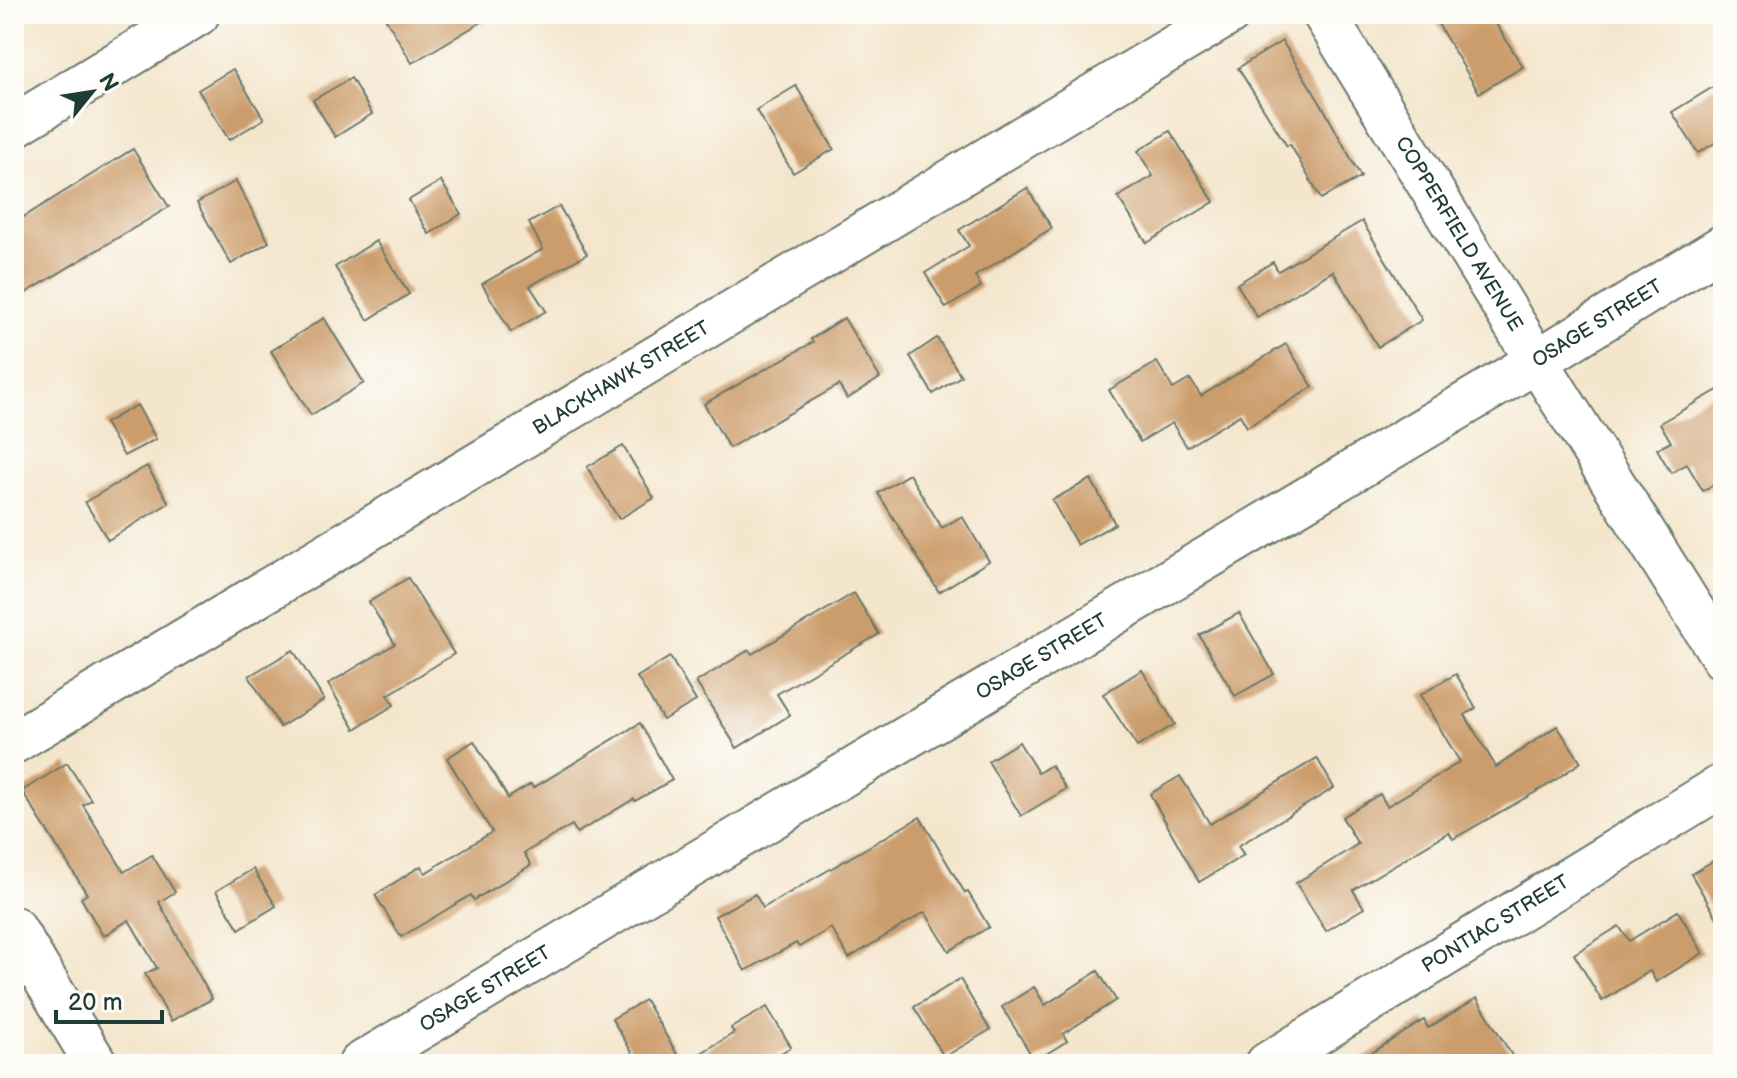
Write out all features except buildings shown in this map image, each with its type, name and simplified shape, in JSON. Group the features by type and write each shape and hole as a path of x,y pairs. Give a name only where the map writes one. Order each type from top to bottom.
{"street":[{"path":"14,126 198,14"},
{"name":"BLACKHAWK STREET","path":"14,742 1229,14"},
{"name":"COPPERFIELD AVENUE","path":"1324,14 1723,658"},
{"name":"OSAGE STREET","path":"360,1064 1537,361 1723,246"},
{"name":"PONTIAC STREET","path":"1267,1064 1723,785"},
{"path":"14,928 96,1064"}]}
